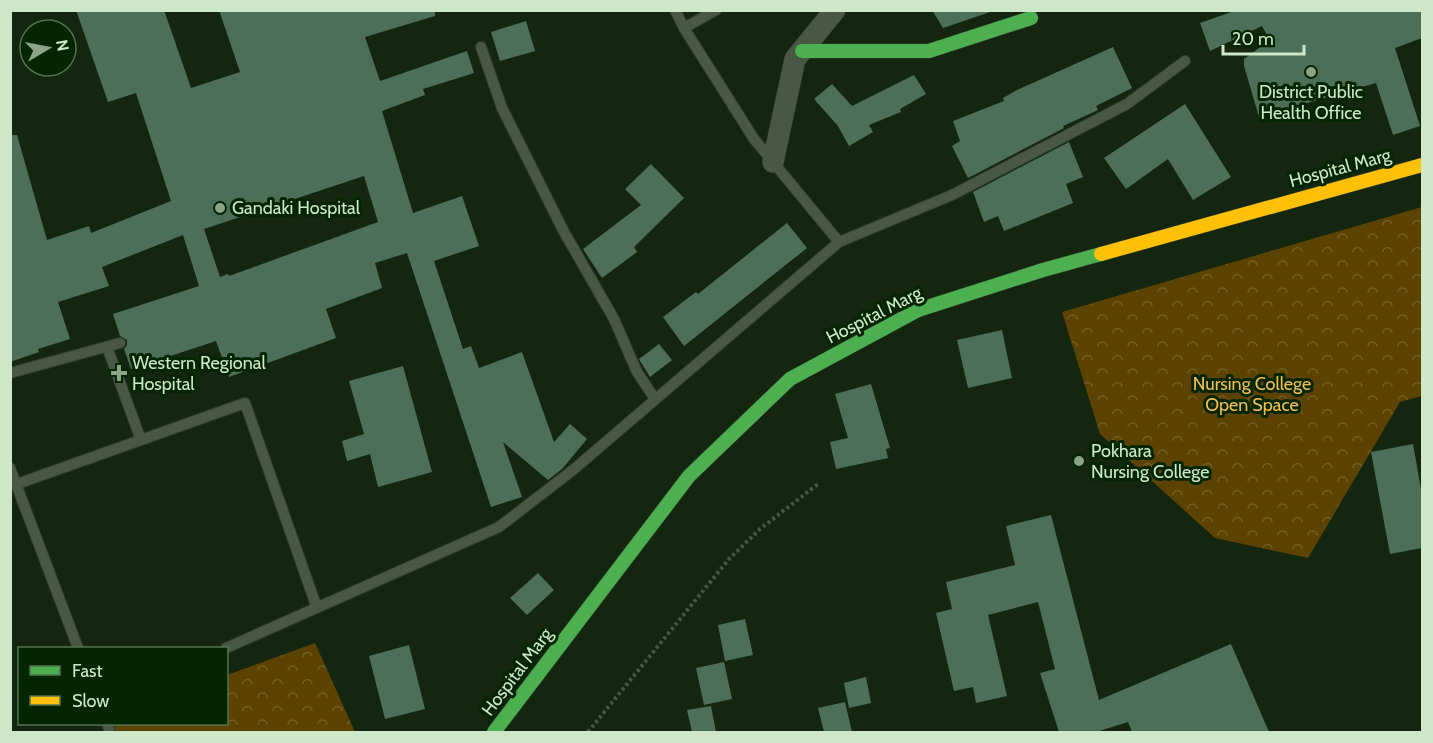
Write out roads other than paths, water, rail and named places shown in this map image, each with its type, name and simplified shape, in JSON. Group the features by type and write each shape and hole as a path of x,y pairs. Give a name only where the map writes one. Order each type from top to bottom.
{"main road":[{"path":"802,51 930,51 1031,18"},
{"name":"Hospital Marg","path":"494,732 689,476 790,380 918,310 1043,270 1422,165"}],"street":[{"path":"773,162 795,59 835,10"}],"lane":[{"path":"675,10 754,139 839,242"},
{"path":"684,28 716,10"},
{"path":"481,47 502,108 548,199 614,319 637,372 655,399"},
{"path":"228,647 499,527 573,470 839,242 952,195 1127,104 1185,61"},
{"path":"10,373 120,343"},
{"path":"107,347 141,440"},
{"path":"17,484 245,403 317,608"},
{"path":"10,468 78,647"}],"place":[{"name":"District Public Health Office","path":"1311,72"},
{"name":"Gandaki Hospital","path":"220,208"},
{"name":"Western Regional Hospital","path":"119,373"},
{"name":"Pokhara Nursing College","path":"1079,461"}],"park label":[{"name":"Nursing College Open Space","path":"1252,394"}]}
